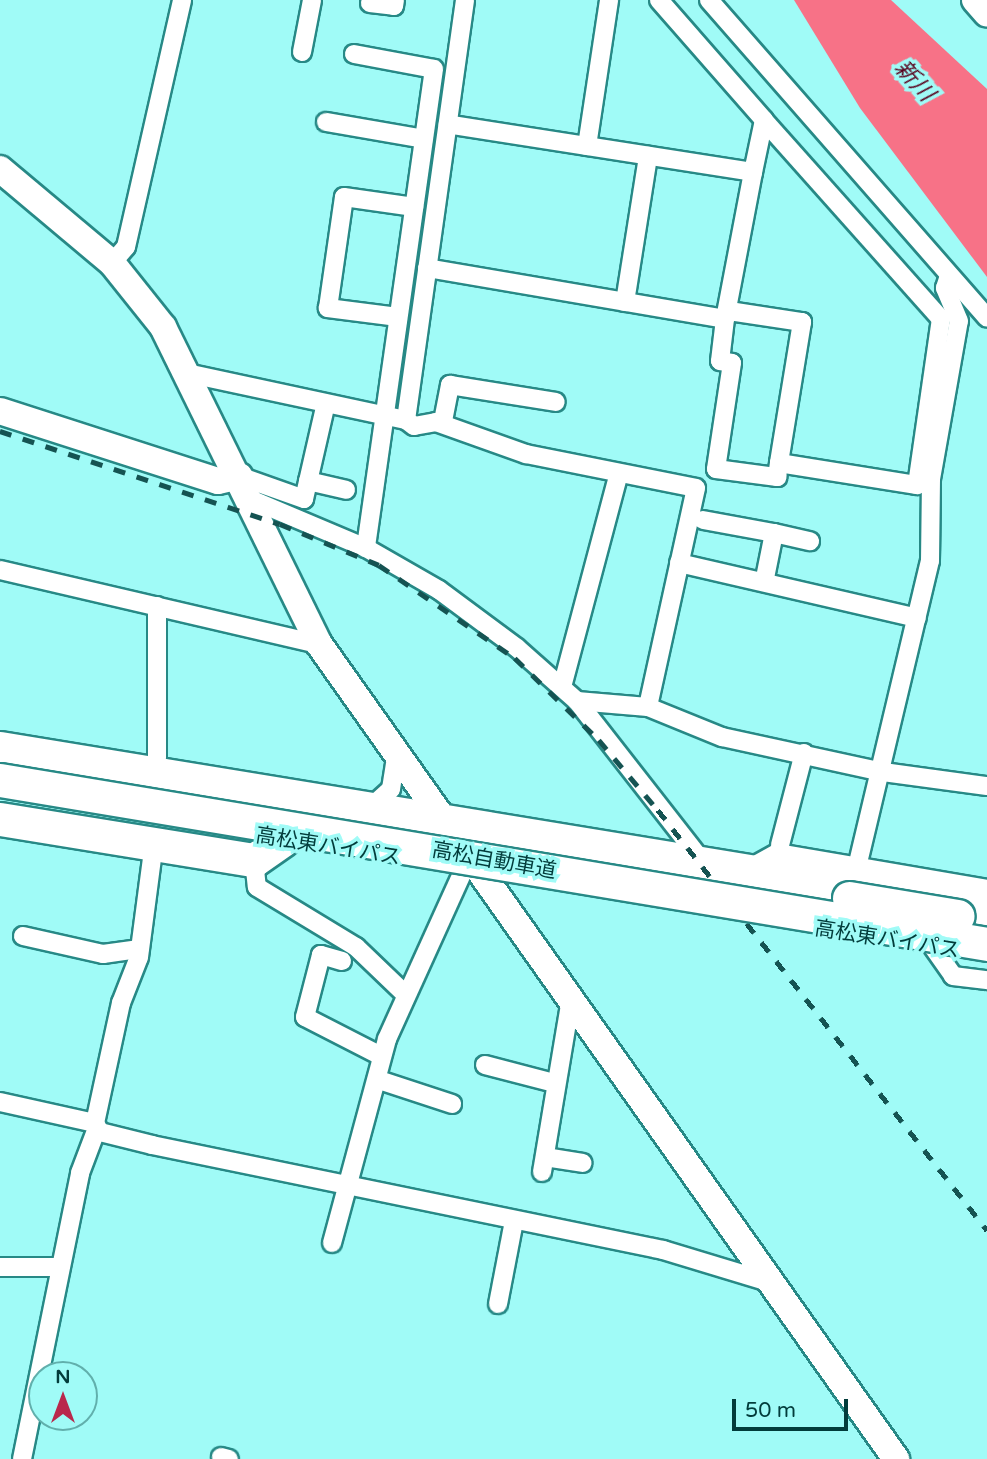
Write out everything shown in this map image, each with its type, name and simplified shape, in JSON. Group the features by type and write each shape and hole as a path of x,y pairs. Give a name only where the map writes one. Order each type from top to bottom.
{"highway":[{"path":"0,731 266,776 284,794"},
{"path":"0,748 987,910"},
{"name":"高松自動車道","path":"0,761 987,921"},
{"name":"高松自動車道","path":"0,780 987,944"},
{"name":"高松東バイパス","path":"0,793 987,956"},
{"path":"0,819 254,860 283,840"}],"street":[{"path":"112,263 126,247 181,0"},
{"path":"302,52 312,0"},
{"path":"370,3 394,6 394,0"},
{"path":"406,420 465,0"},
{"path":"587,146 609,0"},
{"path":"659,0 940,319 943,332 917,485 779,463"},
{"path":"709,0 987,318"},
{"path":"975,0 987,13"},
{"path":"354,54 434,69 366,548"},
{"path":"427,268 625,302 727,315 802,322 777,477 716,469 732,363 720,361 727,315 753,172 764,120"},
{"path":"326,122 424,139"},
{"path":"448,124 753,172"},
{"path":"625,302 648,156"},
{"path":"0,169 112,263 163,327 191,374 319,644 441,819 471,871 571,998 772,1283 887,1455"},
{"path":"398,317 328,308 344,197 414,206"},
{"path":"857,867 883,772 930,561 931,479 959,321 945,289 949,276"},
{"path":"191,374 406,420 414,426 443,421 450,385 556,402"},
{"path":"0,411 218,481 304,499 326,403"},
{"path":"436,422 526,454 696,488 648,707"},
{"path":"562,687 619,473"},
{"path":"308,481 346,491"},
{"path":"244,488 366,548 439,590 562,687 577,701 702,862"},
{"path":"703,520 810,541"},
{"path":"765,578 774,533"},
{"path":"680,563 765,578 801,595 917,618"},
{"path":"0,570 319,644"},
{"path":"156,606 157,758"},
{"path":"577,701 648,707 722,737 883,772 987,786"},
{"path":"780,845 804,753"},
{"path":"370,808 391,789 396,757"},
{"path":"22,1459 79,1173 96,1126 121,1003 140,949 154,843"},
{"path":"747,869 777,853 987,889"},
{"path":"254,860 257,887 356,947 407,995"},
{"path":"332,1243 379,1080 381,1056 407,995 471,871"},
{"path":"23,936 103,954 140,949"},
{"path":"933,947 953,976 987,980"},
{"path":"342,961 321,955 305,1017 381,1056"},
{"path":"571,998 554,1083 544,1164 583,1163"},
{"path":"485,1065 554,1083"},
{"path":"379,1080 452,1104"},
{"path":"0,1102 96,1126 152,1145 663,1250 772,1283"},
{"path":"498,1304 514,1221"},
{"path":"0,1267 59,1267"}],"water":[{"name":"新川","path":"794,0 891,0 987,89 987,277 860,108"}],"railway":[{"path":"0,431 280,524 379,565 515,658 599,740 658,810 987,1230"}]}
